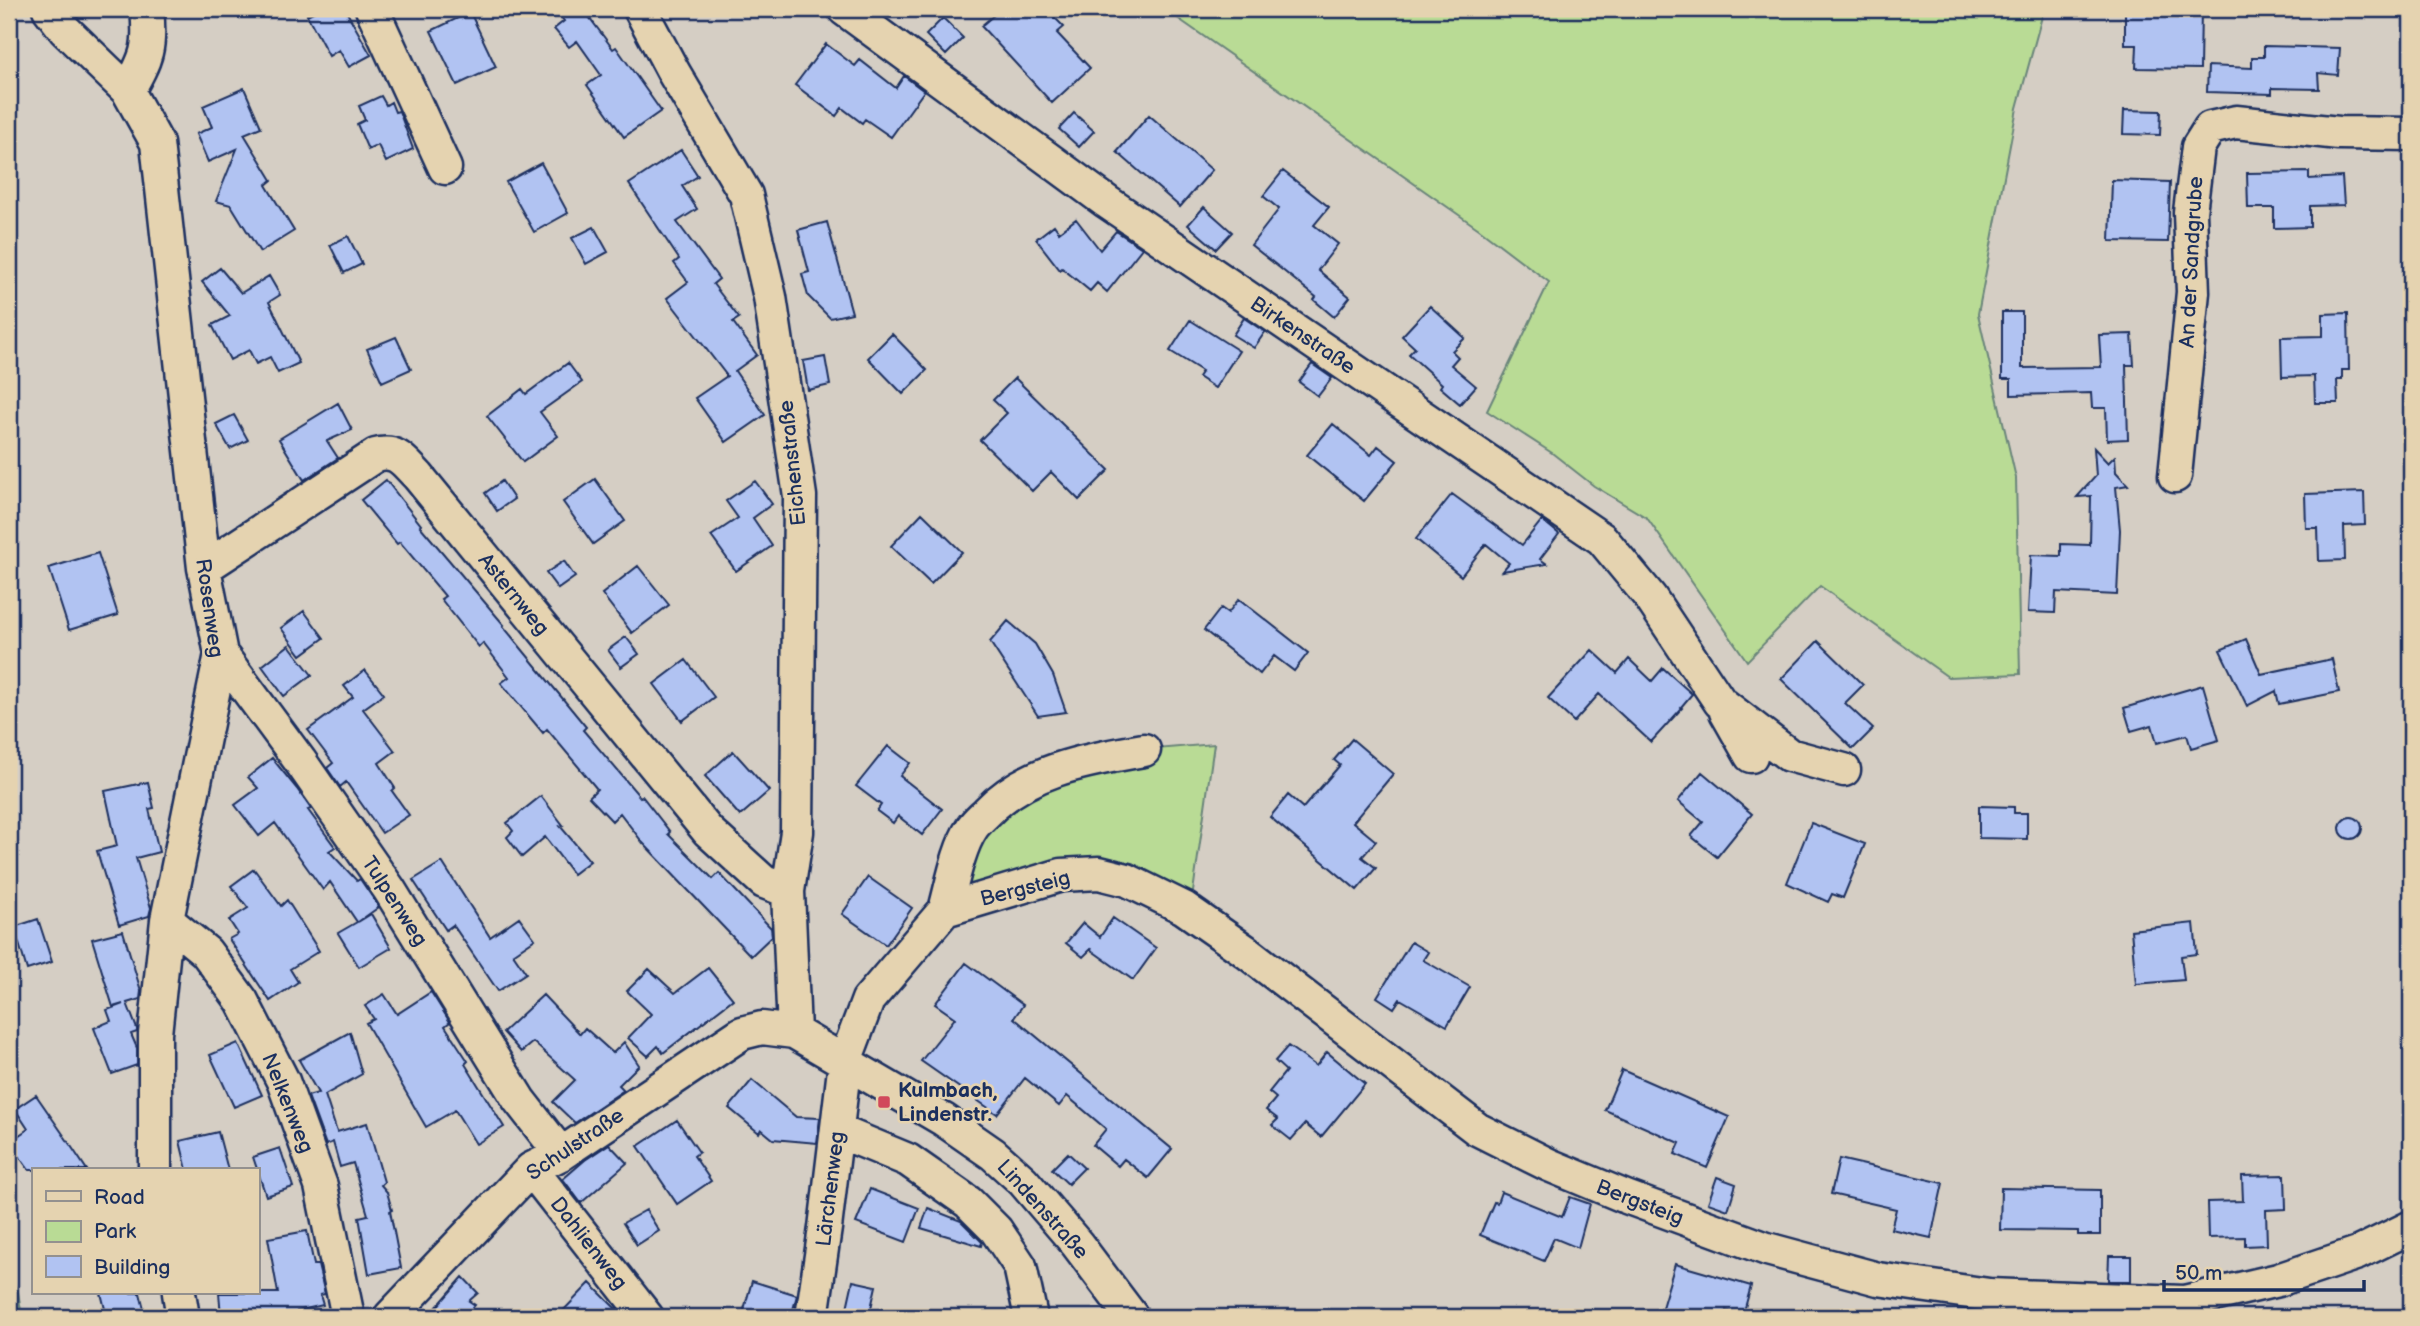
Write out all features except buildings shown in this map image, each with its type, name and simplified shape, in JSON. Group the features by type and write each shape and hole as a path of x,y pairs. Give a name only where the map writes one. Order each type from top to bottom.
{"street":[{"name":"Rosenweg","path":"49,9 65,30 128,91 157,143 204,568 221,654 167,920 155,1034 155,1168"},
{"path":"128,91 146,58 149,40 147,9"},
{"path":"372,9 445,168"},
{"name":"Eichenstraße","path":"640,9 674,73 746,195 770,298 800,496 797,832 788,891 794,1032"},
{"name":"Birkenstraße","path":"844,9 1107,202 1602,539 1650,597 1720,702 1751,756"},
{"name":"An der Sandgrube","path":"2175,476 2193,292 2190,212 2198,147 2210,128 2236,122 2339,133 2411,134"},
{"name":"Asternweg","path":"204,568 376,456 397,454 708,831 764,882 788,891"},
{"name":"Tulpenweg","path":"221,654 389,888 519,1100 561,1154"},
{"name":"Birkenstraße","path":"1720,702 1789,755 1844,770"},
{"name":"Bergsteig","path":"845,1060 868,1000 945,910 958,863 972,828 1004,795 1037,777 1083,761 1144,750"},
{"name":"Bergsteig","path":"945,910 1061,875 1099,873 1127,880 1184,908 1244,950 1477,1129 1549,1165 1626,1197 1767,1249 1878,1279 1989,1295 2183,1302 2278,1280 2358,1253 2411,1227"},
{"name":"Nelkenweg","path":"167,920 206,952 242,1001 283,1081 321,1186 348,1317"},
{"name":"Schulstraße","path":"390,1317 531,1169 561,1154 742,1033 762,1028 794,1032"},
{"name":"Lindenstraße","path":"794,1032 944,1120 993,1154 1023,1181 1132,1317"},
{"name":"Lärchenweg","path":"811,1317 838,1130 845,1060"},
{"path":"838,1130 908,1160 968,1202 996,1230 1020,1266 1031,1317"},
{"name":"Dahlienweg","path":"531,1169 647,1317"},
{"path":"179,1294 183,1317"}],"green space":[{"path":"1167,9 2044,9 2017,108 1978,314 2016,478 2020,674 1948,677 1820,586 1747,661 1647,518 1594,486 1552,453 1487,411 1549,282 1479,229"},
{"path":"1214,744 1190,913 1127,880 945,910 972,828 1037,777 1144,750"},
{"path":"9,1272 18,1292 22,1317 9,1317"}],"place":[{"name":"Kulmbach, Lindenstr.","path":"884,1102"}]}
